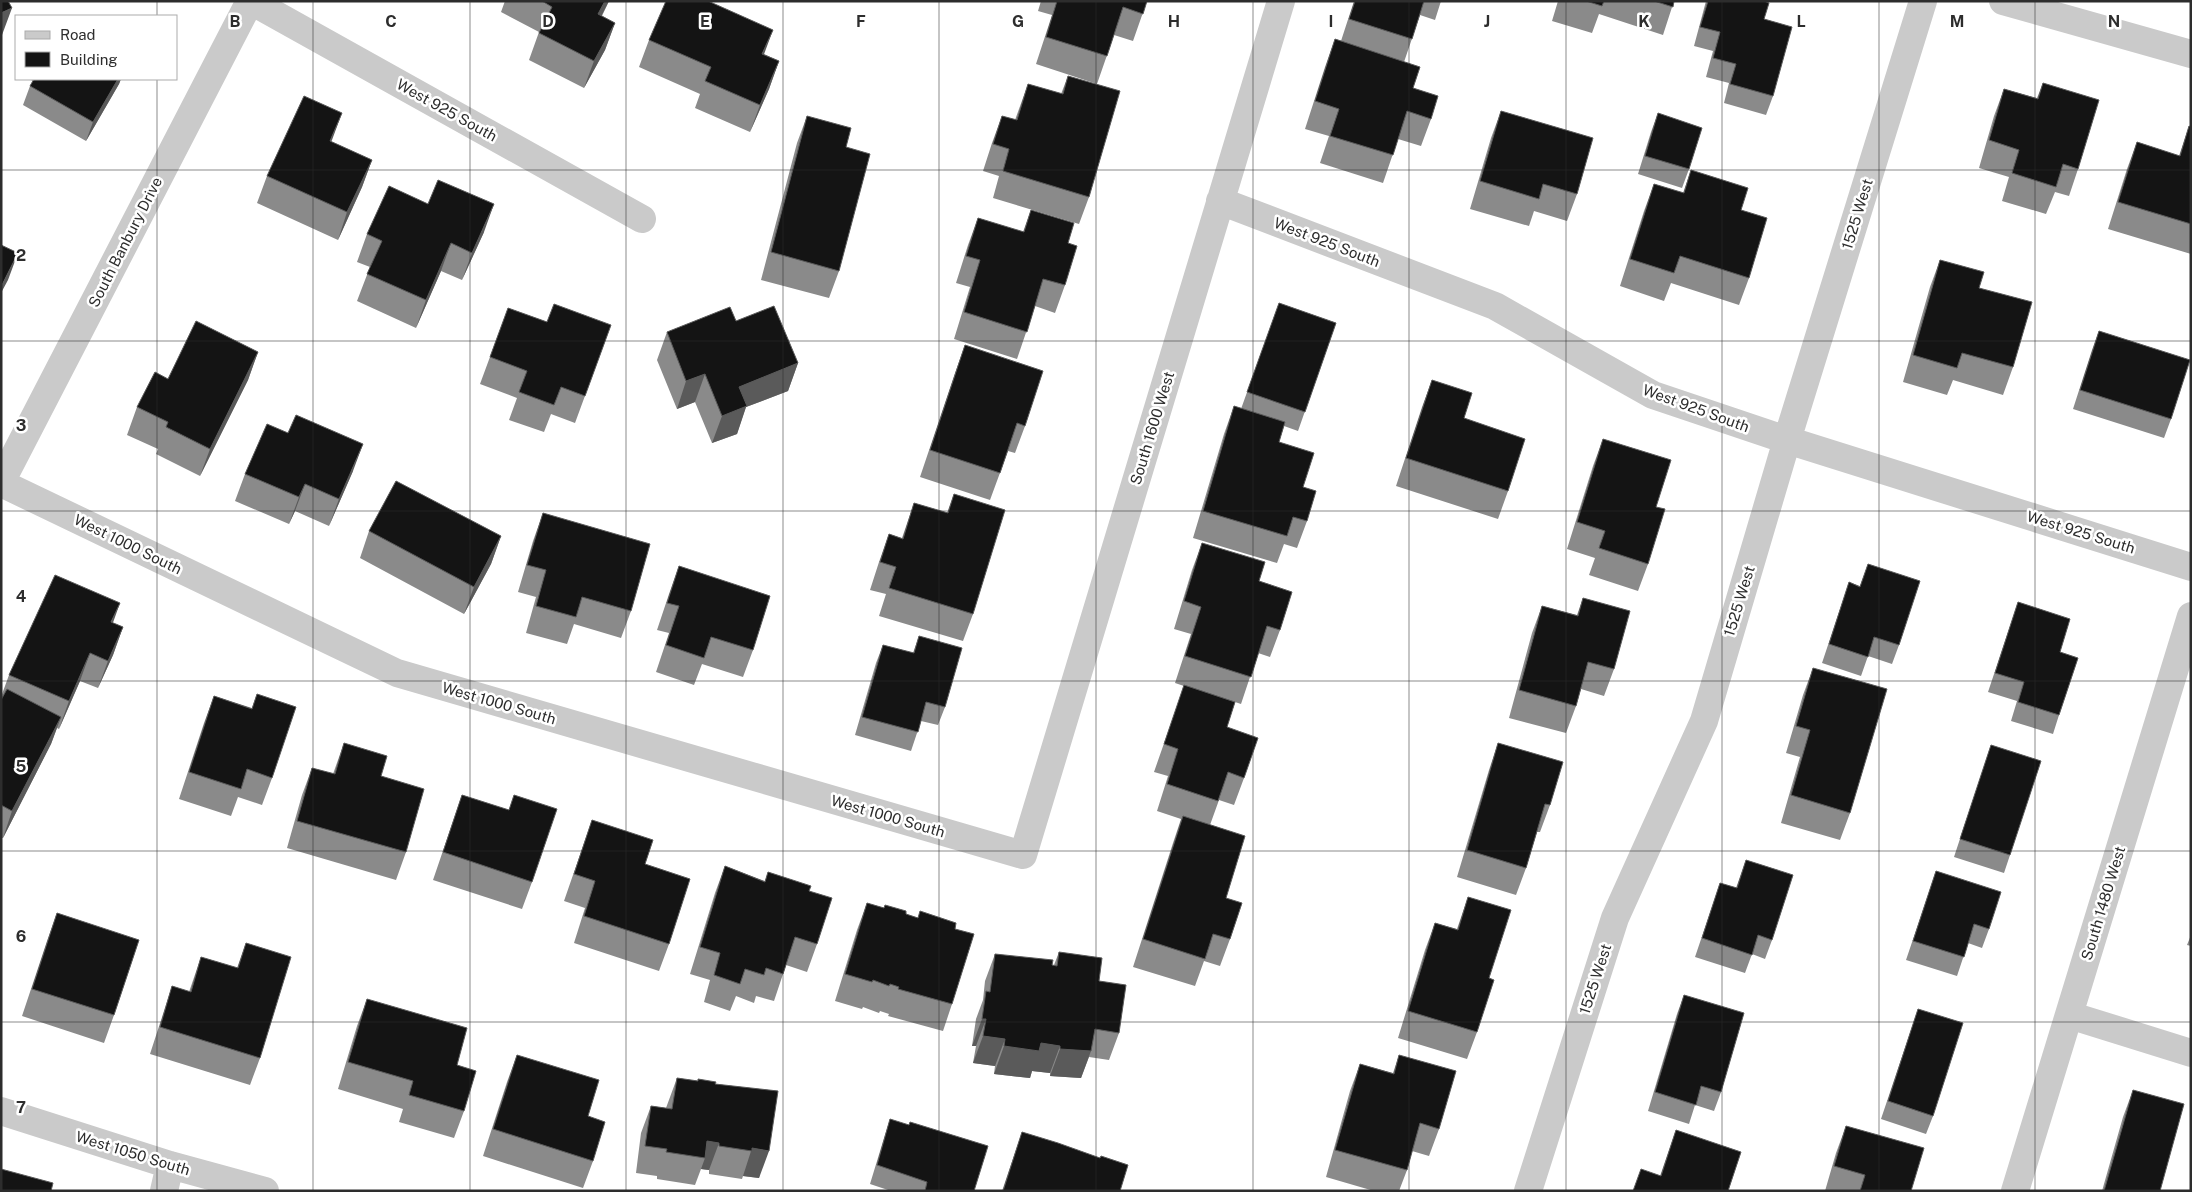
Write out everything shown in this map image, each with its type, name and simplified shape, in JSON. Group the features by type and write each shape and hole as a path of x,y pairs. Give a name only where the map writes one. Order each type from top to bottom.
{"street":[{"name":"West 925 South","path":"251,1 642,219"},
{"name":"South Banbury Drive","path":"1,482 251,1"},
{"name":"South 1600 West","path":"1023,854 1282,1"},
{"name":"1525 West","path":"1528,1191 1615,918 1704,721 1787,440 1923,1"},
{"path":"2003,1 2191,54"},
{"name":"West 925 South","path":"1220,201 1494,306 1653,395 1787,440 2191,567"},
{"name":"West 1000 South","path":"1,482 397,673 1023,854"},
{"name":"South 1480 West","path":"2015,1191 2191,616"},
{"path":"2069,1015 2191,1053"},
{"name":"West 1050 South","path":"1,1112 170,1165 265,1191"},
{"path":"164,1191 170,1165"}],"building":[{"path":"1,1 8,1 12,8 1,13"},
{"path":"542,1 605,1 598,14 615,23 594,61 539,33 552,7"},
{"path":"666,1 708,1 773,30 762,54 779,61 760,105 705,81 711,67 649,40"},
{"path":"1057,1 1147,1 1143,14 1123,7 1107,56 1046,37"},
{"path":"1355,1 1424,1 1412,39 1349,19"},
{"path":"1586,1 1604,1 1602,6"},
{"path":"1654,1 1674,1 1673,7"},
{"path":"1708,1 1764,1 1769,3 1764,19 1792,27 1773,96 1730,84 1736,64 1713,58 1720,32 1700,27"},
{"path":"1335,39 1420,67 1413,88 1438,96 1431,119 1407,111 1393,155 1330,136 1339,109 1315,101"},
{"path":"1068,76 1120,91 1089,197 1003,171 1009,149 993,144 1002,116 1017,120 1028,84 1063,94"},
{"path":"33,80 117,80 93,122 30,86"},
{"path":"2043,83 2099,100 2078,169 2063,164 2056,187 2012,173 2019,150 1989,140 2004,89 2038,99"},
{"path":"304,96 342,113 330,141 372,160 347,212 267,176"},
{"path":"1501,111 1593,138 1577,194 1543,184 1539,199 1480,181"},
{"path":"1658,113 1702,128 1689,169 1645,156"},
{"path":"807,116 851,128 846,147 870,154 839,271 771,252"},
{"path":"2189,126 2191,127 2191,224 2118,202 2137,142 2180,156"},
{"path":"1691,170 1748,188 1741,210 1767,218 1749,278 1680,256 1674,273 1630,259 1654,184 1684,193"},
{"path":"438,180 494,204 472,253 451,243 426,300 367,274 382,241 367,234 389,186 428,204"},
{"path":"1031,210 1074,223 1068,243 1077,246 1065,285 1043,279 1027,332 964,312 980,260 966,256 978,218 1024,232"},
{"path":"1,245 18,253 1,287"},
{"path":"1940,260 1984,272 1979,288 2032,302 2013,367 1962,353 1957,368 1913,355"},
{"path":"1279,303 1336,323 1305,412 1247,392"},
{"path":"554,304 611,325 585,396 561,387 554,405 519,392 527,371 490,357 508,308 547,322"},
{"path":"774,306 798,363 739,387 747,406 722,416 705,374 686,381 667,332 730,307 736,321"},
{"path":"196,321 258,352 210,449 166,427 168,422 137,407 155,372 168,379"},
{"path":"2099,331 2190,360 2171,419 2080,390"},
{"path":"965,345 1043,371 1025,426 1017,423 1000,473 930,450"},
{"path":"1432,380 1472,393 1464,418 1525,439 1508,491 1406,458"},
{"path":"1234,406 1285,422 1279,442 1314,453 1303,487 1316,491 1307,521 1293,517 1287,536 1203,511"},
{"path":"296,415 363,444 339,499 305,484 299,497 245,474 267,424 288,433"},
{"path":"1603,439 1671,460 1656,507 1665,509 1648,564 1599,548 1605,531 1577,522"},
{"path":"396,481 501,536 474,587 369,531"},
{"path":"954,494 1005,510 973,614 889,588 896,567 880,562 889,534 903,539 914,503 948,513"},
{"path":"543,513 650,544 631,611 582,597 576,617 536,606 546,570 527,565"},
{"path":"1202,543 1265,562 1259,581 1292,592 1280,630 1267,626 1251,677 1185,656 1201,607 1184,601"},
{"path":"1868,564 1920,581 1899,645 1874,637 1868,657 1829,644 1849,582 1860,587"},
{"path":"679,566 770,596 753,650 711,637 704,658 666,645 679,606 667,603"},
{"path":"55,575 120,603 111,622 123,627 108,661 90,653 69,701 9,675"},
{"path":"1583,598 1630,611 1614,669 1588,662 1576,706 1519,690 1542,606 1578,616"},
{"path":"2018,602 2070,619 2060,652 2078,658 2059,715 2018,702 2024,682 1995,673"},
{"path":"919,636 962,648 945,707 926,702 918,732 862,717 883,645 914,653"},
{"path":"1813,668 1887,689 1850,813 1791,795 1810,730 1796,726"},
{"path":"1184,685 1235,702 1227,727 1258,738 1244,778 1228,772 1218,801 1167,784 1178,749 1164,744"},
{"path":"7,689 61,717 12,811 1,805 1,700"},
{"path":"257,694 296,707 272,778 247,769 241,789 189,772 214,696 252,709"},
{"path":"344,743 387,756 381,776 424,789 406,852 297,821 312,768 335,774"},
{"path":"1498,743 1563,762 1550,805 1545,804 1526,868 1467,850"},
{"path":"1991,745 2041,761 2010,855 1960,839"},
{"path":"462,795 509,810 514,795 557,809 532,882 443,852"},
{"path":"1183,816 1245,836 1226,898 1242,903 1230,939 1213,934 1205,959 1143,939"},
{"path":"592,820 653,840 645,864 690,879 669,944 584,916 595,881 574,874"},
{"path":"1746,860 1793,875 1772,940 1758,935 1752,955 1702,938 1720,883 1737,888"},
{"path":"725,866 765,882 768,872 811,886 809,891 832,898 817,944 795,937 783,974 766,968 764,975 745,969 740,984 714,975 720,953 700,947"},
{"path":"1936,871 2001,892 1989,929 1974,924 1964,957 1913,941"},
{"path":"1468,897 1511,910 1489,978 1494,980 1477,1032 1408,1011 1435,923 1458,930"},
{"path":"867,903 884,908 885,905 906,911 906,914 918,918 920,911 956,923 955,929 974,934 952,1004 898,989 899,987 890,984 889,986 873,980 872,982 845,974"},
{"path":"57,913 139,940 114,1015 32,989"},
{"path":"246,943 291,957 260,1058 160,1027 172,986 191,992 201,957 238,968"},
{"path":"1059,952 1102,958 1099,981 1126,985 1119,1033 1095,1029 1091,1051 1060,1049 1060,1046 1041,1043 1039,1051 1004,1046 1005,1039 983,1036 986,1019 982,1019 986,991 990,992 995,954 1053,960 1052,965 1057,966"},
{"path":"1684,995 1744,1013 1721,1092 1701,1086 1696,1105 1655,1092"},
{"path":"367,999 467,1028 457,1065 476,1071 464,1111 409,1095 413,1081 348,1062"},
{"path":"1918,1009 1963,1023 1933,1116 1888,1101"},
{"path":"517,1055 599,1080 588,1116 605,1122 593,1161 493,1129"},
{"path":"1399,1055 1456,1071 1439,1129 1420,1123 1407,1170 1335,1150 1360,1064 1394,1074"},
{"path":"677,1078 698,1081 698,1079 716,1082 715,1084 778,1091 769,1151 752,1148 752,1151 719,1146 719,1143 707,1141 705,1158 666,1152 667,1149 645,1146 651,1106 672,1109"},
{"path":"2133,1090 2184,1104 2160,1191 2104,1191"},
{"path":"890,1119 909,1125 910,1122 988,1146 974,1191 925,1191 927,1182 877,1165"},
{"path":"1846,1126 1924,1148 1911,1191 1860,1191 1865,1175 1834,1166"},
{"path":"1676,1130 1741,1152 1728,1191 1633,1191 1641,1169 1661,1176"},
{"path":"1022,1132 1100,1158 1101,1156 1128,1165 1120,1191 1003,1191"},
{"path":"1,1169 53,1183 51,1191 1,1191"}]}
